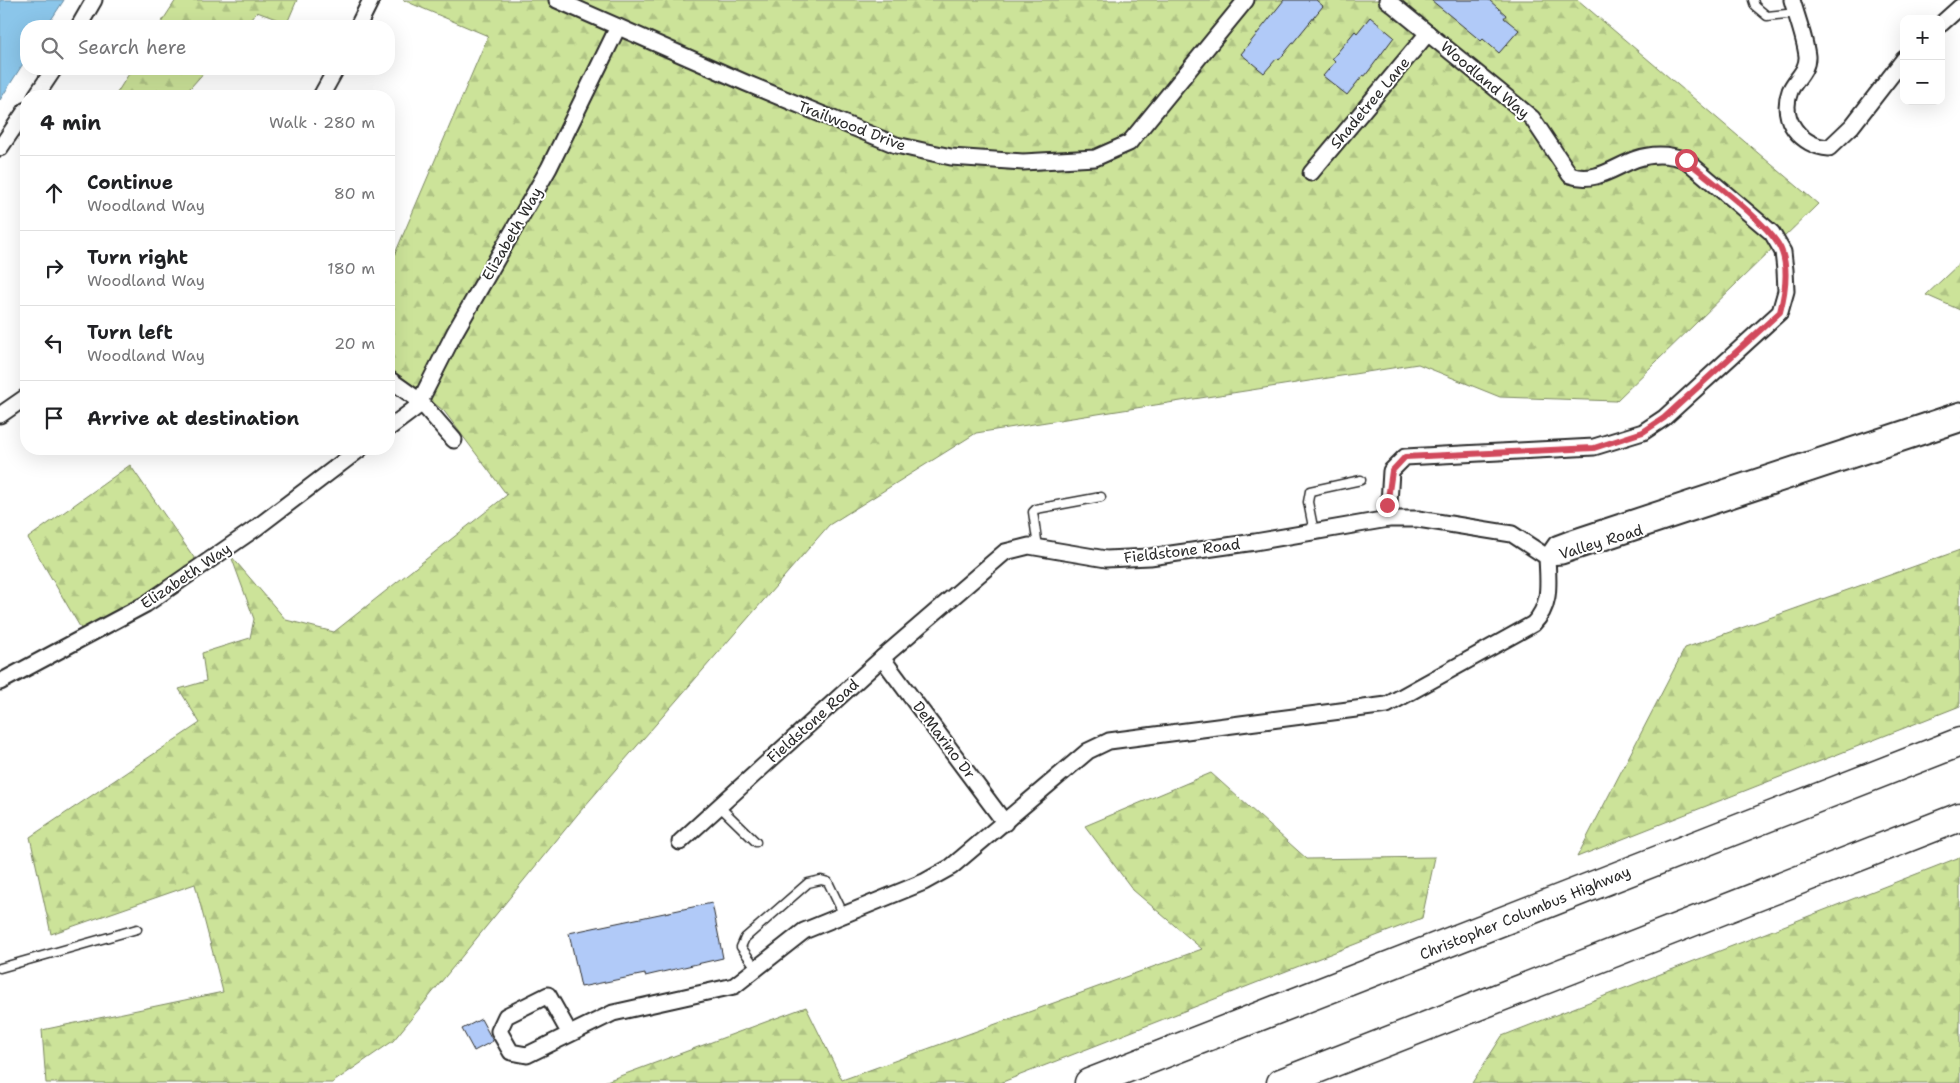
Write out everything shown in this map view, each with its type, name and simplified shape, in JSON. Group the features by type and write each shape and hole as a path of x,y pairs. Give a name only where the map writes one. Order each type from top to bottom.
{"highway":[{"name":"Christopher Columbus Highway","path":"1089,1083 1960,742"},
{"path":"1281,1083 1960,817"}],"street":[{"path":"82,20 94,0"},
{"path":"361,20 371,0"},
{"name":"Trailwood Drive","path":"557,0 746,84 896,145 951,157 1023,162 1095,158 1129,143 1246,0"},
{"name":"Woodland Way","path":"1387,0 1532,118 1570,175 1579,178 1601,175 1648,155 1670,154 1686,160 1772,233 1783,252 1786,291 1780,312 1764,328 1664,418 1643,432 1594,448 1405,457 1392,471 1388,519"},
{"path":"1794,6 1807,58 1801,75 1790,91 1790,124 1801,137 1815,147 1829,148 1852,126 1903,60"},
{"path":"1945,20 1960,7"},
{"name":"Elizabeth Way","path":"395,424 417,407 455,332 549,168 618,27"},
{"name":"Shadetree Lane","path":"1311,173 1428,33"},
{"path":"40,90 50,75"},
{"path":"324,90 333,75"},
{"path":"0,148 20,119"},
{"path":"395,382 420,401 454,440"},
{"path":"0,415 20,401"},
{"name":"Valley Road","path":"1546,557 1556,544 1572,538 1960,410"},
{"name":"Valley Road","path":"1546,557 1562,556 1960,424"},
{"name":"Elizabeth Way","path":"0,682 146,604 256,528 352,455"},
{"name":"Fieldstone Road","path":"680,842 882,658 1005,552 1029,546 1106,559 1150,557 1388,519 1418,519 1512,534 1546,557"},
{"path":"570,1034 548,995 506,1016 499,1031 511,1052 527,1055 614,1013 734,986 758,969 804,930 924,882 951,867 1088,751 1109,741 1387,705 1533,624 1546,604 1549,587 1546,557"},
{"name":"DeMarino Dr","path":"882,658 1005,823"}],"lane":[{"path":"1753,0 1755,6 1767,16 1794,6"},
{"path":"1314,532 1308,502 1310,491 1361,480"},
{"path":"1038,547 1033,512 1036,509 1101,497"},
{"path":"719,806 756,842"},
{"path":"758,969 741,947 745,938 808,883 821,880 828,882 843,913"},
{"path":"0,968 137,929"}],"green space":[{"path":"176,0 297,0 288,20 279,20 257,12 250,20 163,20"},
{"path":"403,0 1578,0 1818,204 1616,401 1500,397 1418,364 976,433 829,525 577,815 393,1041 332,1083 46,1083 42,1030 223,992 195,884 51,934 30,837 200,723 179,689 206,681 202,653 250,638 254,619 231,556 286,620 334,632 507,495 444,411 395,373 395,254 488,36"},
{"path":"128,75 202,75 188,90 119,90"},
{"path":"1960,263 1960,310 1926,295"},
{"path":"130,465 197,562 83,632 28,538"},
{"path":"1960,550 1960,706 1577,857 1685,648"},
{"path":"1211,773 1307,859 1435,857 1422,918 1000,1083 601,1083 806,1007 842,1080 1202,949 1133,890 1085,826"},
{"path":"1960,857 1960,1083 1472,1083 1502,1036"}],"water":[{"path":"0,0 64,0 51,20 20,20 20,68 0,100"}],"building":[{"path":"1284,0 1316,0 1323,6 1279,60 1277,58 1264,73 1241,54"},
{"path":"1431,0 1489,0 1506,15 1504,18 1519,30 1499,53 1483,39 1481,41"},
{"path":"1370,17 1394,37 1365,76 1363,75 1347,95 1323,76 1335,62 1332,59 1355,31 1357,33"},
{"path":"712,903 723,958 645,976 645,974 581,987 569,933"},
{"path":"481,1019 493,1041 474,1051 462,1029"}],"route":[{"path":"1387,505 1392,471 1405,457 1594,448 1643,432 1664,418 1780,312 1786,291 1785,270 1783,252 1772,233 1686,160"}]}
